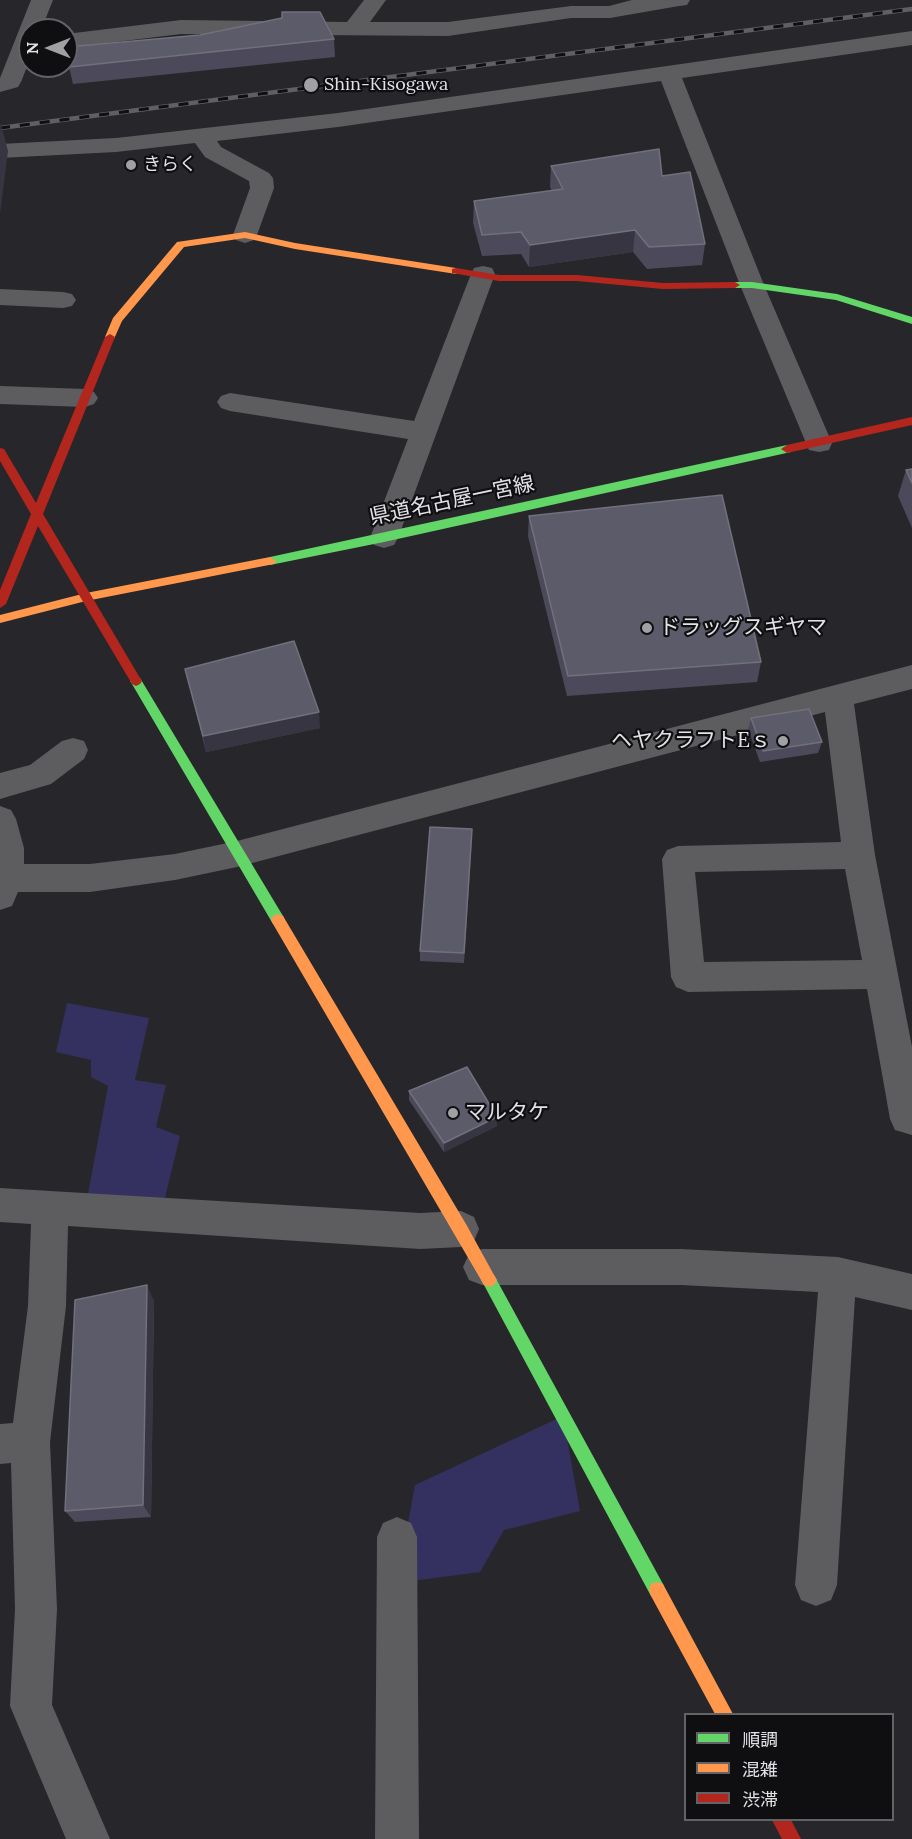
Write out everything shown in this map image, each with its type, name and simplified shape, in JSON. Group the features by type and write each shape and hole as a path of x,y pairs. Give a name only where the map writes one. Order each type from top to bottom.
{"street":[{"path":"36,18 42,0"},
{"path":"353,29 375,0"},
{"path":"78,40 181,27 448,29 511,10 610,12 628,7 679,0"},
{"path":"0,152 116,145 350,119 907,40 912,61"},
{"path":"3,90 18,62"},
{"path":"670,75 753,285 819,443"},
{"path":"202,136 213,152 261,178 262,188 246,235"},
{"path":"0,604 117,320 181,244 246,235 295,246 499,278 577,278 663,286 753,285 837,297 912,321"},
{"path":"384,538 483,274"},
{"path":"0,297 63,300"},
{"path":"0,395 85,398"},
{"path":"230,402 423,432"},
{"name":"県道名古屋一宮線","path":"0,620 86,597 384,538 912,421"},
{"path":"0,452 461,1229 723,1713"},
{"path":"0,819 8,848 3,884 90,878 175,867 237,854 362,819 912,677"},
{"path":"838,697 859,855 908,1119 912,1119"},
{"path":"0,786 40,775 73,750"},
{"path":"859,855 678,859 688,977 882,974"},
{"path":"0,1205 420,1231 461,1229"},
{"path":"50,1208 47,1306 15,1443 36,1609 31,1706 88,1839"},
{"path":"482,1267 681,1267 838,1275 912,1293"},
{"path":"816,1585 838,1275"},
{"path":"397,1537 397,1839"},
{"path":"782,1821 792,1839"}],"shaded area":[{"path":"67,1003 149,1018 135,1080 166,1085 156,1127 180,1136 161,1214 85,1210 108,1086 91,1077 91,1060 56,1052"},
{"path":"563,1416 580,1511 504,1530 480,1572 397,1583 415,1485"}],"building":[{"path":"282,12 320,12 334,39 78,66 78,46 200,35 282,18"},
{"path":"659,149 662,176 690,172 705,244 649,247 635,230 530,245 521,232 482,235 474,201 563,189 551,166"},
{"path":"912,469 912,483 906,470"},
{"name":"ドラッグスギヤマ","path":"722,495 761,662 568,676 529,516"},
{"path":"294,641 319,712 203,736 185,669"},
{"name":"ヘヤクラフトEｓ","path":"809,709 822,742 763,751 751,718"},
{"path":"430,827 472,829 464,953 420,951"},
{"name":"マルタケ","path":"467,1067 497,1117 444,1143 409,1091"},
{"path":"147,1285 143,1505 65,1511 75,1300"}],"railway":[{"path":"0,128 912,9"}],"traffic: fast":[{"path":"735,285 752,285 837,297 912,321"},
{"path":"270,561 787,449"},
{"path":"136,681 278,920"},
{"path":"489,1280 657,1590"}],"traffic: slow":[{"path":"110,337 117,320 181,244 245,235 295,246 456,271"},
{"path":"0,619 86,597 270,561"},
{"path":"278,920 489,1280"},
{"path":"657,1590 723,1713"}],"traffic: jam":[{"path":"456,271 499,278 577,278 663,286 735,285"},
{"path":"0,604 110,337"},
{"path":"787,449 912,421"},
{"path":"0,452 136,681"},
{"path":"782,1821 792,1839"}],"place":[{"name":"Shin-Kisogawa","path":"311,85"},
{"name":"きらく","path":"131,165"},
{"name":"ドラッグスギヤマ","path":"647,628"},
{"name":"ヘヤクラフトEｓ","path":"783,741"},
{"name":"マルタケ","path":"453,1113"}]}
